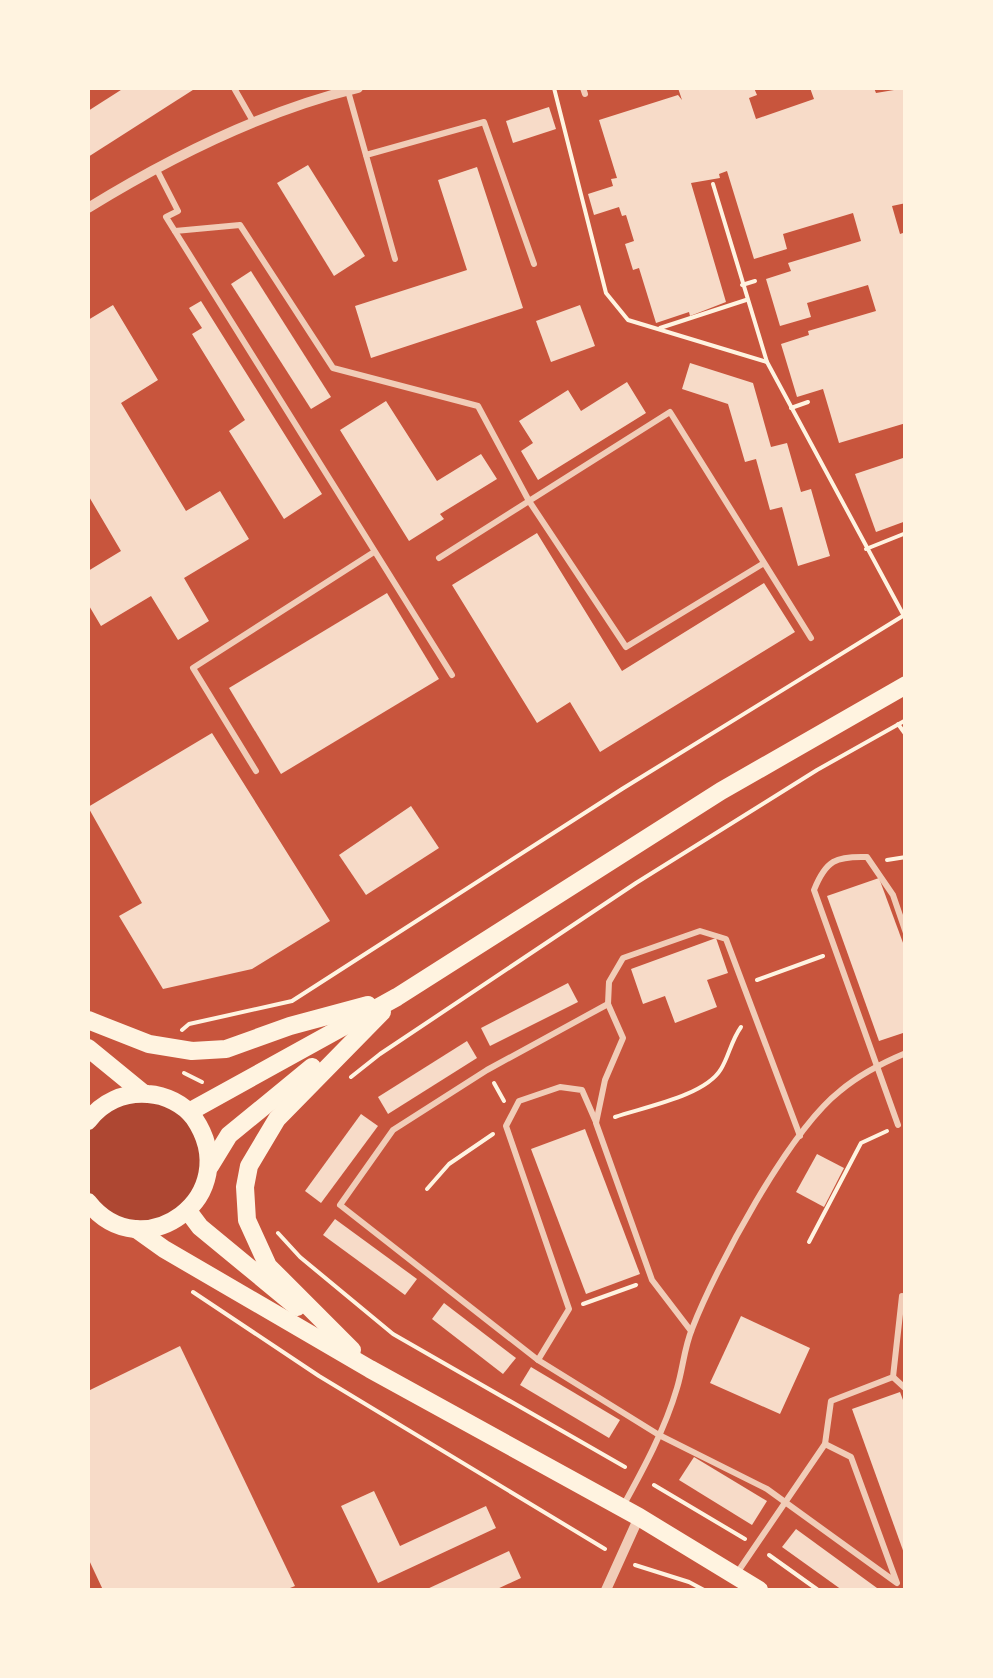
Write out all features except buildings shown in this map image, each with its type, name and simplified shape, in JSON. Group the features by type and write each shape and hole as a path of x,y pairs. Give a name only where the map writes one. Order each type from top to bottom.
{"main road":[{"path":"189,1112 397,997 721,791 906,685"},
{"path":"88,1020 177,1051 226,1049 290,1026 397,997"},
{"path":"89,1207 115,1224 136,1228 166,1224 188,1210 204,1188 209,1169 228,1136 397,997"},
{"path":"370,1369 268,1266 247,1220 245,1186 249,1166 277,1118 397,997"},
{"path":"88,1048 143,1093"},
{"path":"90,1112 119,1097 143,1093 170,1099 189,1112 207,1143 209,1169"},
{"path":"188,1210 200,1227 370,1369"},
{"path":"136,1228 164,1249 370,1369 631,1513 760,1590"}],"street":[{"path":"88,208 156,168 254,123 353,89"},
{"path":"606,1590 620,1558 631,1513"}],"lane":[{"path":"234,88 254,123"},
{"path":"353,89 366,156 394,259"},
{"path":"366,156 484,122 534,264"},
{"path":"156,168 178,211 166,217 452,675"},
{"path":"175,232 240,225 333,368 478,406 529,500 626,647 764,562"},
{"path":"439,558 670,412 811,638"},
{"path":"256,771 194,668 374,552"},
{"path":"898,1125 814,890 821,872 841,856 867,857 893,895 906,933"},
{"path":"596,1123 605,1080 622,1038 608,1004 609,982 623,958 700,931 726,939 800,1136"},
{"path":"608,1004 487,1070 393,1130 340,1204 538,1360 660,1435 767,1489 906,1588"},
{"path":"631,1513 640,1476 677,1389 691,1331 736,1238 800,1136 837,1092 876,1066 906,1053"},
{"path":"538,1360 570,1308 506,1126 519,1101 560,1088 582,1090 652,1280 691,1331"},
{"path":"893,1377 902,1296"},
{"path":"893,1377 906,1389"},
{"path":"736,1574 826,1444 831,1401 893,1377"},
{"path":"826,1444 851,1457 897,1584"}],"path":[{"path":"554,88 606,293 628,320 767,362"},
{"path":"177,1051 181,1034 189,1024 292,1002 622,789 905,615 767,362 713,184"},
{"path":"742,285 755,281"},
{"path":"658,329 746,300"},
{"path":"791,408 808,402"},
{"path":"866,549 906,533"},
{"path":"341,1084 636,883 906,720"},
{"path":"898,724 906,735"},
{"path":"743,985 836,951"},
{"path":"596,1123 701,1088 721,1070 730,1042 754,1010"},
{"path":"487,1070 512,1115"},
{"path":"809,1242 861,1144 898,1125"},
{"path":"427,1190 449,1164 506,1126"},
{"path":"274,1229 300,1257 393,1334 640,1476 756,1546 818,1590"},
{"path":"570,1308 652,1280"},
{"path":"193,1292 332,1384 620,1558 704,1590"}],"shaded area":[{"path":"156,1095 202,1130 200,1196 146,1229 88,1202 88,1121 94,1112"}]}
